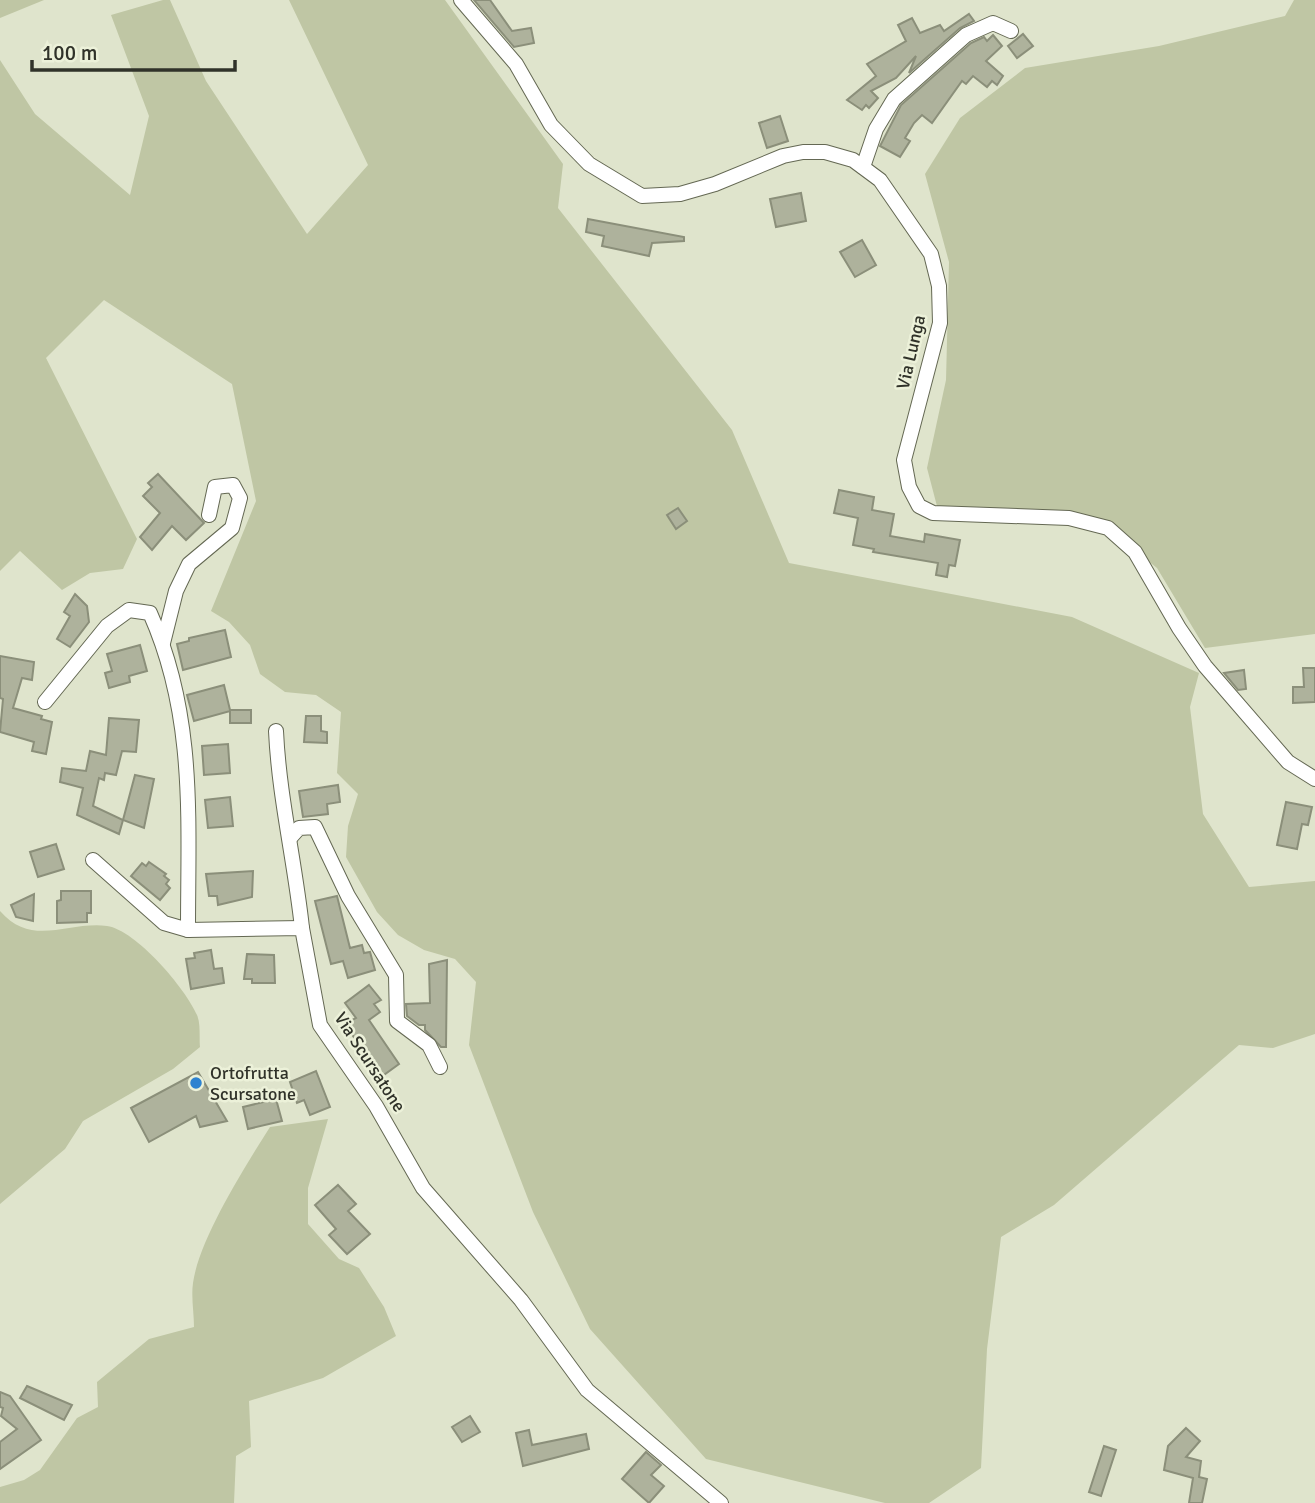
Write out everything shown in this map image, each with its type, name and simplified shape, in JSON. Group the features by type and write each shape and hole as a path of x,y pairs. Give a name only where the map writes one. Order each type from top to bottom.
{"street":[{"name":"Via Lunga","path":"461,0 516,64 551,125 589,164 642,196 680,194 715,184 783,156 803,152 825,152 853,160 880,180 931,254 939,286 940,323 904,460 909,487 919,506 933,513 1069,518 1108,528 1135,552 1179,628 1205,666 1288,762 1315,779"},
{"path":"863,167 876,130 894,99 911,81 966,35 993,23 1011,31"},
{"path":"163,643 176,591 189,564 232,528 240,498 233,485 215,487 209,515"},
{"path":"45,702 107,626 129,610 150,613 163,643 184,726 190,815 188,930"},
{"name":"Via Scursatone","path":"276,731 278,777 320,1026 376,1106 423,1188 520,1300 587,1390 722,1503"},
{"path":"290,838 299,828 315,827 348,896 396,975 399,991 397,1021 429,1045 440,1067"},
{"path":"93,860 164,923 188,930 302,928"}],"green space":[{"path":"0,0 44,0 0,18"},
{"path":"170,0 206,81 307,234 368,165 289,0 445,0 563,164 558,208 732,430 789,563 1072,617 1199,673 1190,707 1203,814 1249,887 1315,881 1315,1034 1273,1048 1239,1045 1054,1205 1001,1237 987,1349 981,1468 929,1503 885,1503 706,1459 590,1329 533,1212 469,1045 476,982 455,959 424,950 398,935 377,912 346,857 348,826 358,794 337,773 341,712 316,695 285,692 260,674 250,645 229,622 211,611 256,501 232,384 104,300 46,358 137,539 123,569 90,573 62,590 20,551 0,571 0,60 35,114 130,195 149,116 111,15"},
{"path":"1294,0 1315,0 1315,634 1205,648 1157,568 1102,524 938,510 927,468 946,380 949,262 925,174 960,118 1025,68 1159,46 1285,16"},
{"path":"0,911 12,922 38,931 107,926 132,938 159,962 191,1004 198,1019 200,1047 173,1069 83,1121 65,1149 0,1204"},
{"path":"328,1119 308,1188 308,1224 339,1259 359,1268 384,1307 396,1336 323,1378 249,1401 251,1447 236,1456 234,1503 0,1503 0,1487 24,1480 40,1470 77,1418 98,1407 97,1382 149,1339 194,1327 193,1283 204,1245 225,1203 270,1127"}],"building":[{"path":"474,0 490,0 512,31 531,28 534,43 514,47"},
{"path":"969,14 974,21 960,28 909,73 916,56 896,78 871,91 878,98 869,108 866,105 862,110 847,100 876,76 867,64 906,41 898,25 912,18 920,33 940,25 944,31"},
{"path":"1023,34 1033,46 1017,58 1008,46"},
{"path":"993,35 1002,46 986,61 1003,76 997,85 992,81 987,87 973,76 966,84 962,81 932,123 922,115 914,123 905,138 910,141 900,157 880,146 901,105 971,43 984,37 987,41"},
{"path":"780,116 788,141 767,148 759,123"},
{"path":"801,193 806,221 776,227 770,199"},
{"path":"588,219 684,237 684,241 652,243 649,256 602,246 604,236 586,232"},
{"path":"862,240 876,265 855,277 840,252"},
{"path":"158,474 204,523 186,540 172,526 152,550 140,537 160,513 143,496 152,487 148,483"},
{"path":"839,490 874,497 872,510 894,514 890,536 924,542 925,534 960,540 955,566 949,565 947,577 936,575 938,563 873,552 874,549 853,545 858,518 834,513"},
{"path":"678,508 687,521 676,529 667,515"},
{"path":"75,594 87,606 89,622 70,647 57,639 70,616 64,612"},
{"path":"225,630 231,657 183,670 177,644 189,641 189,638"},
{"path":"140,645 147,671 129,676 130,682 109,688 105,673 112,671 107,654"},
{"path":"0,656 34,662 32,680 22,678 13,708 42,716 41,719 52,722 46,754 32,751 34,742 0,732 3,699 0,698"},
{"path":"1303,668 1315,668 1315,702 1293,703 1293,687 1304,687"},
{"path":"1244,670 1246,689 1238,690 1224,673"},
{"path":"224,685 230,710 251,710 251,723 230,723 230,711 194,721 187,695"},
{"path":"306,716 321,716 321,731 327,732 327,743 304,742"},
{"path":"109,718 139,720 136,752 122,751 116,775 105,773 104,780 99,778 93,806 123,820 119,834 77,815 83,788 60,782 62,768 86,771 90,751 106,755"},
{"path":"228,744 230,773 204,775 202,746"},
{"path":"135,775 154,779 144,828 123,820"},
{"path":"338,785 340,802 327,804 328,814 303,817 299,791"},
{"path":"230,797 233,826 208,828 205,800"},
{"path":"1286,802 1312,807 1308,825 1302,824 1297,849 1277,845"},
{"path":"56,844 64,869 38,877 30,852"},
{"path":"149,862 166,874 164,876 169,880 166,884 170,888 160,900 131,876 142,863 146,866"},
{"path":"253,871 252,897 218,905 217,896 209,896 206,874"},
{"path":"61,891 91,891 91,913 87,913 87,922 57,923 57,901 61,900"},
{"path":"34,894 33,921 16,917 11,905"},
{"path":"337,896 350,948 362,945 364,953 370,952 375,970 348,978 343,961 331,964 315,901"},
{"path":"211,950 214,969 222,968 224,983 191,989 186,959 195,958 194,953"},
{"path":"247,954 274,955 275,983 252,983 252,979 244,979"},
{"path":"447,960 446,1047 441,1047 425,1030 425,1025 419,1025 407,1016 406,1004 430,1003 429,964"},
{"path":"369,985 381,1000 374,1004 380,1012 369,1020 399,1064 381,1077 345,1024 356,1018 345,1003"},
{"path":"316,1071 330,1107 310,1115 304,1100 297,1103 290,1082"},
{"path":"198,1072 227,1121 200,1127 196,1116 149,1142 131,1108"},
{"path":"276,1099 282,1121 248,1129 243,1107"},
{"path":"338,1185 356,1204 348,1211 370,1234 347,1254 329,1235 336,1229 315,1205"},
{"path":"27,1386 72,1405 64,1420 20,1398"},
{"path":"0,1392 10,1396 41,1440 0,1469 0,1442 17,1429 1,1416 3,1408 0,1407"},
{"path":"470,1416 480,1432 462,1442 452,1427"},
{"path":"1186,1428 1200,1441 1186,1457 1201,1461 1199,1477 1207,1479 1202,1503 1189,1503 1193,1478 1164,1470 1168,1446"},
{"path":"529,1430 532,1445 586,1434 589,1449 523,1466 516,1433"},
{"path":"1104,1446 1116,1450 1101,1496 1089,1492"},
{"path":"646,1452 661,1465 651,1475 664,1486 649,1503 622,1479"}],"place":[{"name":"Ortofrutta Scursatone","path":"196,1083"}]}
